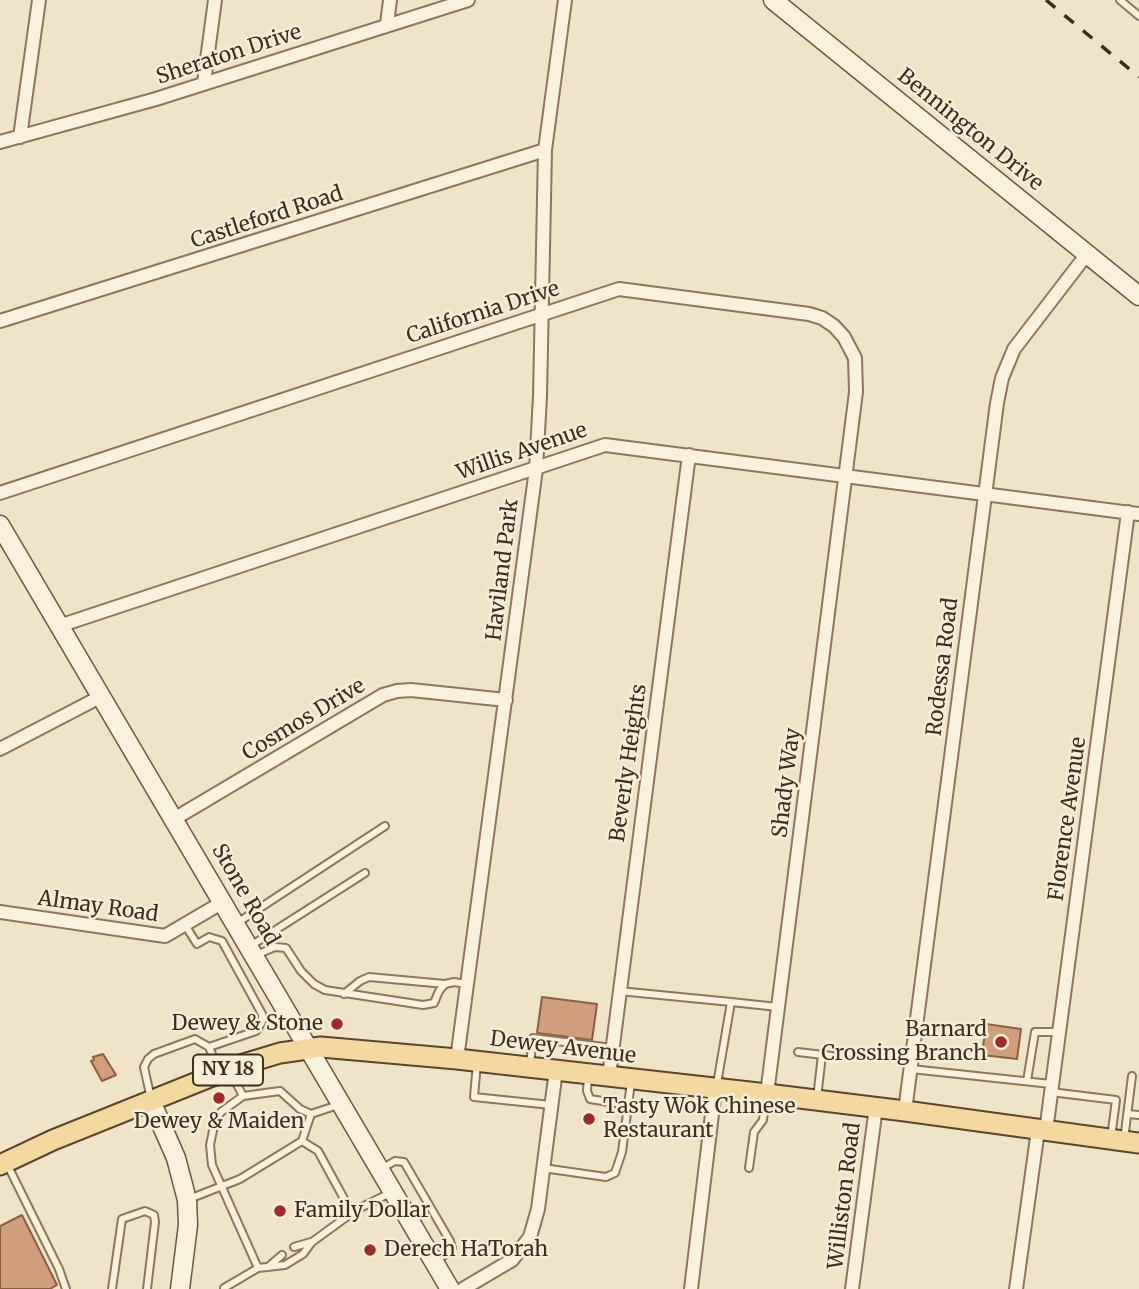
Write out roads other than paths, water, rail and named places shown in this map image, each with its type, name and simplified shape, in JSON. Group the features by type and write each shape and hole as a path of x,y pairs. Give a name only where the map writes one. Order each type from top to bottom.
{"main road":[{"name":"Dewey Avenue","path":"3,1163 53,1140 225,1071 265,1056 307,1048 336,1048 457,1059 767,1094 1125,1142"}],"street":[{"path":"20,137 39,0"},
{"path":"204,82 215,0"},
{"path":"387,24 390,0"},
{"name":"Sheraton Drive","path":"0,142 156,99 468,0"},
{"name":"Haviland Park","path":"457,1059 536,469 545,150 565,0"},
{"name":"Bennington Drive","path":"773,0 1139,296"},
{"name":"Castleford Road","path":"0,321 545,150"},
{"name":"Rodessa Road","path":"905,1111 997,403 1009,360 1021,338 1087,254"},
{"name":"California Drive","path":"0,493 619,289 822,318 844,337 855,358 857,374 847,476"},
{"name":"Willis Avenue","path":"59,626 605,445 1134,513"},
{"name":"Beverly Heights","path":"609,1076 690,455"},
{"name":"Shady Way","path":"767,1094 847,476"},
{"name":"Florence Avenue","path":"1016,1289 1042,1131 1052,1088 1134,513"},
{"name":"Stone Road","path":"3,537 59,626 450,1289"},
{"name":"Cosmos Drive","path":"174,820 383,695 411,690 506,700"},
{"path":"0,749 100,697"},
{"name":"Almay Road","path":"0,912 165,936 223,902"},
{"path":"463,1289 500,1269 523,1249 536,1223 556,1070"},
{"path":"691,1289 715,1089"},
{"path":"151,1101 176,1158 187,1200 188,1233 180,1289"},
{"name":"Williston Road","path":"852,1289 876,1107"}],"lane":[{"path":"1120,0 1139,16"},
{"path":"235,923 385,826"},
{"path":"251,952 365,873"},
{"path":"186,925 197,944 209,937 222,941 262,1014 262,1022 256,1031 209,1047"},
{"path":"251,952 275,947 286,948 301,971 314,984 325,990 344,994 424,1005 434,1003 445,984"},
{"path":"344,994 359,981 369,977 467,984"},
{"path":"619,991 778,1007"},
{"path":"715,1089 731,1002"},
{"path":"1027,1081 1035,1032 1060,1032"},
{"path":"151,1101 144,1067 148,1059 154,1054 195,1038 209,1047 243,1096"},
{"path":"530,1067 533,1038 612,1048"},
{"path":"798,1052 832,1056"},
{"path":"817,1100 822,1055"},
{"path":"477,1061 474,1097 551,1105"},
{"path":"911,1069 1027,1081 1116,1100 1125,1142"},
{"path":"589,1074 587,1091 590,1099 628,1105"},
{"path":"1125,1142 1132,1076"},
{"path":"543,1168 611,1176 620,1160 631,1079"},
{"path":"258,1268 212,1165 210,1145 215,1121 221,1112 243,1096 280,1091 300,1109 312,1114 340,1104"},
{"path":"1130,1092 1139,1093"},
{"path":"749,1168 754,1132 763,1121 767,1094"},
{"path":"187,1200 240,1178 302,1141 312,1114"},
{"path":"1128,1114 1139,1115"},
{"path":"302,1141 318,1151 348,1206 356,1210"},
{"path":"380,1170 395,1161 404,1162 450,1241 452,1248 449,1252 434,1262"},
{"path":"3,1163 59,1269 66,1289"},
{"path":"295,1248 312,1242 356,1210 393,1192"},
{"path":"112,1289 122,1219 145,1211 154,1214 155,1222 147,1289"},
{"path":"224,1288 258,1268 285,1265 303,1254 312,1242"},
{"path":"268,1267 282,1255"}],"railway":[{"path":"1046,0 1139,77"}],"place":[{"name":"Dewey & Stone","path":"337,1024"},
{"name":"Barnard Crossing Branch","path":"1001,1042"},
{"name":"Dewey & Maiden","path":"219,1098"},
{"name":"Tasty Wok Chinese Restaurant","path":"589,1119"},
{"name":"Family Dollar","path":"280,1211"},
{"name":"Derech HaTorah","path":"370,1250"}]}
